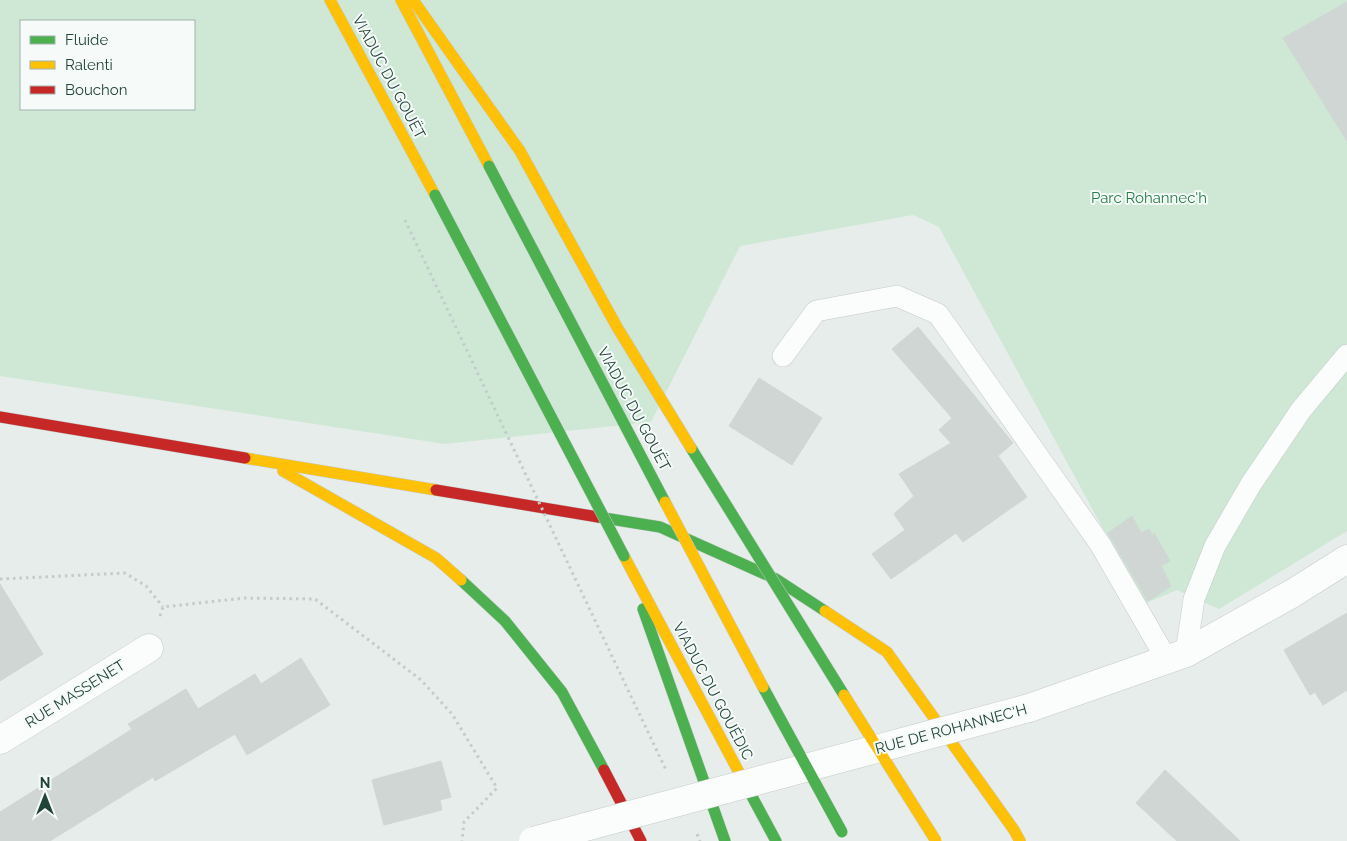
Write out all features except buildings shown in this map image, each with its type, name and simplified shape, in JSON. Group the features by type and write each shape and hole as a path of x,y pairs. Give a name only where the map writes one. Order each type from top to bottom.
{"main road":[{"name":"VIADUC DU GOUËT","path":"330,0 435,195 624,556"},
{"name":"VIADUC DU GOUËT","path":"401,0 762,687 844,837"},
{"path":"413,0 520,151 617,327 789,608 936,841"},
{"path":"0,417 660,527 776,580 886,652 1020,841"},
{"path":"267,462 436,558 505,621 562,692 641,841"},
{"path":"624,556 725,841"},
{"name":"VIADUC DU GOUÉDIC","path":"624,556 776,841"}],"street":[{"name":"RUE DE ROHANNEC'H","path":"533,841 1029,708 1177,656 1293,592 1347,559"},
{"name":"RUE MASSENET","path":"0,740 149,648"}],"lane":[{"path":"783,356 816,311 896,296 938,314 1177,656"},
{"path":"1177,656 1194,599 1215,546 1251,484 1301,410 1347,355"}],"path":[{"path":"401,212 670,778"},
{"path":"0,579 125,573 146,586 162,607"},
{"path":"162,607 244,598 316,599 421,680 452,714 497,788 464,822 462,841"},
{"path":"149,648 162,607"},
{"path":"696,832 700,841"}],"green space":[{"name":"Parc Rohannec'h","path":"0,0 1347,0 1347,531 1219,609 1177,590 1144,604 939,227 913,215 740,246 651,422 445,444 0,376"}],"traffic: fast":[{"path":"489,166 665,502"},
{"path":"435,195 624,556"},
{"path":"691,448 844,695"},
{"path":"598,517 660,527 776,579 825,611"},
{"path":"461,580 505,621 562,692 604,770"},
{"path":"643,609 725,841"},
{"path":"763,687 842,832"},
{"path":"742,778 776,841"}],"traffic: slow":[{"path":"330,0 435,195"},
{"path":"401,0 489,166"},
{"path":"413,0 520,151"},
{"path":"520,151 617,327 691,448"},
{"path":"245,458 436,490"},
{"path":"283,471 436,558 461,580"},
{"path":"665,502 763,687"},
{"path":"624,556 742,778"},
{"path":"825,611 887,652 1020,841"},
{"path":"844,695 936,841"}],"traffic: jam":[{"path":"0,417 245,458"},
{"path":"436,490 598,517"},
{"path":"604,770 641,841"}]}
